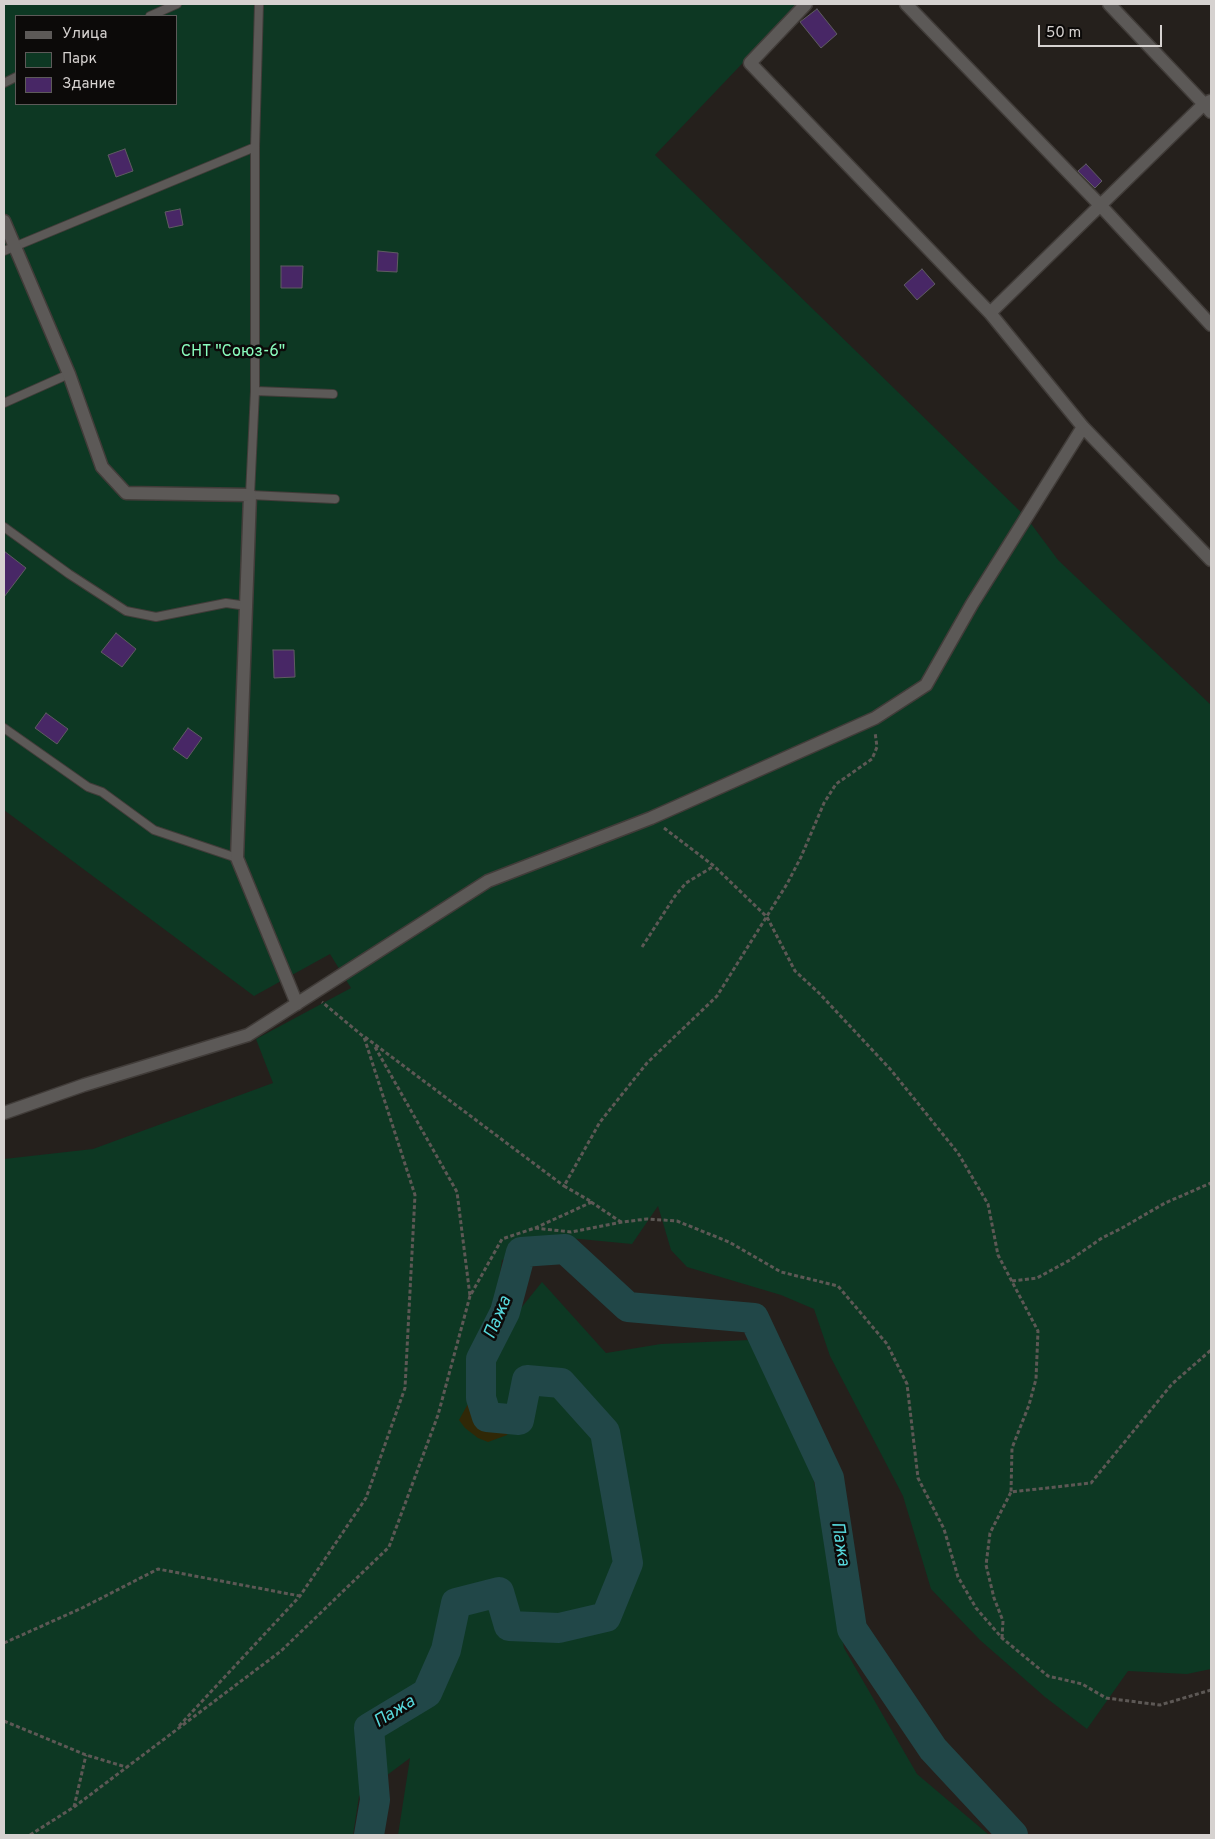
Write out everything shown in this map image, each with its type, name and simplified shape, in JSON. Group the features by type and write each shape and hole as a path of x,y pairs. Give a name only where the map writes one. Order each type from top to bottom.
{"street":[{"path":"806,4 750,63 990,313 1084,427 1211,560"},
{"path":"906,4 1100,205 1211,325"},
{"path":"990,313 1100,205 1209,106 1109,4"},
{"path":"4,221 9,249 68,374 102,467 126,493 250,496 236,858 298,1004"},
{"path":"4,1113 84,1085 248,1035 488,881 651,818 875,718 926,685 972,604 1084,427"}],"lane":[{"path":"152,15 177,4"},
{"path":"259,4 255,148 255,391 250,496 335,499"},
{"path":"9,249 255,148"},
{"path":"4,403 68,374"},
{"path":"255,391 333,394"},
{"path":"4,527 69,574 126,611 156,617 226,603 247,606"},
{"path":"4,728 88,787 102,792 154,830 236,858"}],"path":[{"path":"564,1186 600,1122 647,1063 717,996 767,917 801,858 824,803 836,784 872,759 877,747 875,718"},
{"path":"651,818 714,866 767,917 795,971 820,993 891,1070 958,1153 988,1204 998,1255 1038,1331 1036,1379 1030,1405 1012,1448 1011,1492 990,1533 986,1565 994,1598 1003,1621 1002,1638"},
{"path":"642,947 675,896 686,883 714,866"},
{"path":"312,994 364,1037 564,1186 622,1222"},
{"path":"174,1732 300,1596 366,1498 405,1388 415,1195 364,1037"},
{"path":"374,1044 457,1192 470,1296"},
{"path":"1012,1280 1037,1278 1070,1260 1102,1238 1165,1203 1211,1183"},
{"path":"30,1835 74,1807 282,1651 389,1547 438,1415 470,1296 502,1239 535,1228 592,1202"},
{"path":"535,1228 571,1232 622,1222 647,1220 677,1221 729,1242 781,1272 838,1286 887,1344 907,1384 918,1478 944,1529 958,1578 976,1608 1002,1638 1048,1676 1082,1684 1106,1698 1160,1706 1211,1690"},
{"path":"1011,1492 1091,1483 1172,1384 1211,1350"},
{"path":"4,1643 82,1608 158,1570 300,1596"},
{"path":"4,1721 86,1754 127,1768"},
{"path":"74,1807 86,1754"}],"green space":[{"name":"СНТ \"Союз-6\"","path":"4,4 799,4 655,155 1026,517 1058,560 1211,705 1211,1669 1187,1674 1128,1671 1087,1729 1045,1697 980,1640 931,1589 903,1496 830,1356 814,1309 781,1295 687,1267 671,1250 658,1206 632,1244 559,1237 502,1260 488,1349 542,1282 606,1353 661,1344 750,1340 813,1476 844,1648 917,1774 989,1835 398,1835 410,1758 359,1796 353,1835 4,1835 4,1159 93,1149 273,1083 256,1039 351,988 330,954 254,996 4,810"}],"sand":[{"path":"481,1398 487,1417 512,1419 507,1435 488,1442 478,1438 465,1428 459,1420 469,1402"}],"building":[{"path":"817,9 837,34 821,48 800,22"},
{"path":"125,149 133,171 116,177 108,155"},
{"path":"1086,164 1102,181 1095,188 1078,171"},
{"path":"180,209 183,225 169,228 165,212"},
{"path":"378,251 398,253 397,272 377,271"},
{"path":"281,266 303,266 302,288 281,288"},
{"path":"922,269 935,284 917,300 904,285"},
{"path":"4,551 26,568 4,597"},
{"path":"116,633 136,649 122,667 101,652"},
{"path":"273,650 294,650 295,677 274,678"},
{"path":"46,713 68,729 57,744 35,728"},
{"path":"188,728 202,738 187,759 173,749"}],"waterway":[{"name":"Пажа","path":"369,1835 375,1800 369,1728 427,1693 446,1650 456,1603 499,1592 509,1626 559,1628 606,1617 628,1563 605,1432 561,1383 527,1380 519,1420 487,1417 481,1398 481,1359 505,1312 521,1252 565,1249 628,1307 754,1318 829,1478 852,1629 933,1749 1013,1835"}]}
